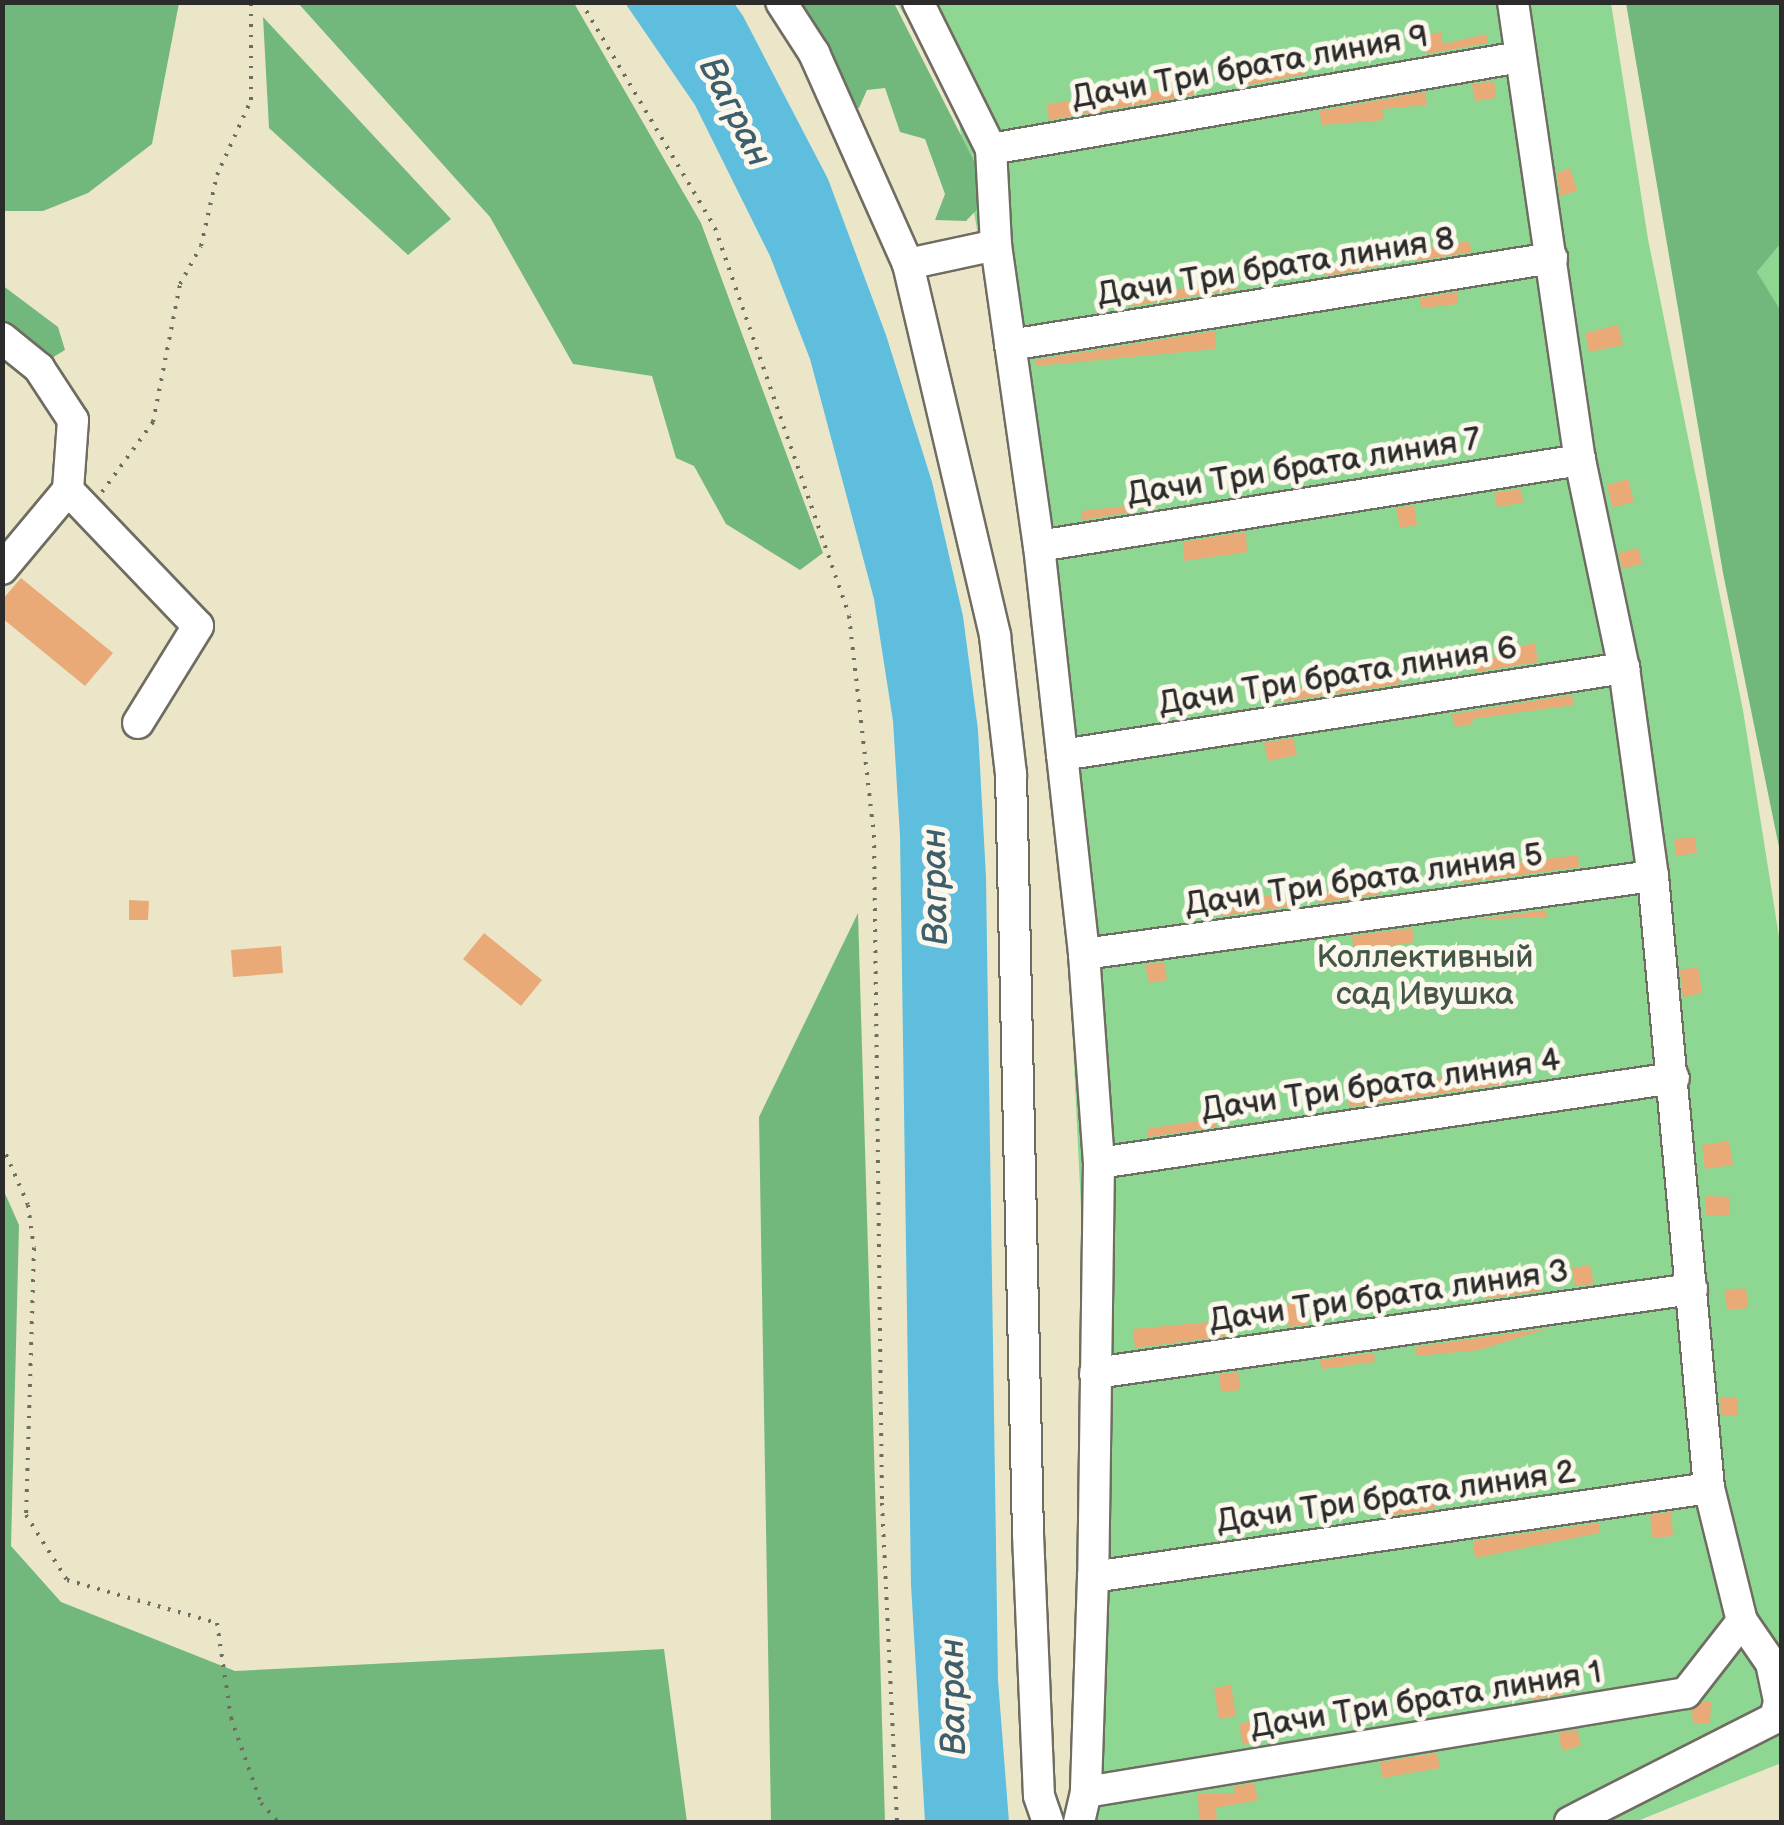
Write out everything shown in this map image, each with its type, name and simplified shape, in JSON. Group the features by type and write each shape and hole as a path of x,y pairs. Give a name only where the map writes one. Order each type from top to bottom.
{"street":[{"path":"781,2 814,53 908,264 996,636 1011,774 1028,1534 1039,1796 1048,1822"},
{"path":"918,2 991,149 996,246 1039,546 1084,954 1099,1163 1093,1577 1086,1792 1079,1822"},
{"path":"1513,2 1580,460 1624,668 1653,876 1708,1488 1742,1621 1770,1662 1775,1718 1570,1822"},
{"name":"Дачи Три брата линия 9","path":"991,149 1520,57"},
{"path":"908,264 996,246"},
{"name":"Дачи Три брата линия 8","path":"1010,346 1552,258"},
{"path":"2,338 39,368 73,420 68,490 2,568"},
{"name":"Дачи Три брата линия 7","path":"1039,546 1580,460"},
{"path":"68,490 198,626 138,723"},
{"name":"Дачи Три брата линия 6","path":"1062,756 1624,668"},
{"name":"Дачи Три брата линия 5","path":"1084,954 1653,876"},
{"name":"Дачи Три брата линия 4","path":"1099,1163 1674,1078"},
{"name":"Дачи Три брата линия 3","path":"1096,1374 1692,1290"},
{"name":"Дачи Три брата линия 2","path":"1093,1577 1708,1488"},
{"name":"Дачи Три брата линия 1","path":"1086,1792 1686,1693 1742,1621"}],"path":[{"path":"68,490 100,495 153,422 180,284 202,246 217,175 251,100 252,2"},
{"path":"581,2 714,228 849,616 874,835 882,1503 897,1822"},
{"path":"2,1145 28,1205 34,1248 26,1515 67,1580 217,1623 232,1718 262,1803 278,1822"}],"green space":[{"path":"2,3 179,3 152,144 88,193 43,211 3,211"},
{"path":"298,3 574,3 701,223 823,553 800,570 726,524 694,466 676,458 652,376 573,364 490,217"},
{"path":"795,3 894,3 976,165 984,202 966,221 935,220 945,194 925,139 900,132 885,88 867,90 859,108 846,106"},
{"name":"Коллективный сад Ивушка","path":"897,3 1611,3 1648,239 1743,710 1781,949 1781,1763 1635,1822 1074,1822 1089,1373 1062,816 1028,531 954,94"},
{"path":"1626,3 1781,3 1781,243 1757,272 1782,313 1781,857 1723,573"},
{"path":"263,17 451,219 408,255 269,128"},
{"path":"1781,243 1781,313 1757,272"},
{"path":"2,285 58,327 65,350 45,362 3,328"},
{"path":"858,913 885,1822 771,1822 759,1117"},
{"path":"3,1189 19,1225 11,1546 61,1602 235,1671 664,1649 687,1822 3,1822"}],"water":[{"name":"Вагран","path":"625,3 734,3 743,16 828,179 886,335 932,482 963,616 978,730 986,877 998,1680 1009,1822 925,1822 911,1585 900,836 893,721 874,599 810,359 770,256 695,105"}],"building":[{"path":"1441,32 1443,44 1486,34 1488,43 1426,54 1422,36"},
{"path":"1301,51 1306,74 1242,86 1239,73 1283,66 1281,56"},
{"path":"1494,81 1496,98 1475,101 1472,84"},
{"path":"1193,86 1194,95 1049,120 1047,104"},
{"path":"1425,92 1427,105 1382,109 1384,120 1322,125 1319,111"},
{"path":"1570,168 1577,191 1560,196 1557,173"},
{"path":"1469,241 1472,252 1415,261 1414,251"},
{"path":"1377,259 1378,267 1325,276 1324,269"},
{"path":"1237,280 1238,289 1132,306 1132,300 1174,297 1173,290"},
{"path":"1457,292 1458,304 1421,308 1420,298"},
{"path":"1618,325 1623,345 1589,352 1585,333"},
{"path":"1215,331 1216,349 1036,366 1035,360"},
{"path":"1628,479 1634,502 1612,507 1607,485"},
{"path":"1520,489 1524,502 1497,507 1494,493"},
{"path":"1136,505 1137,511 1082,520 1081,511"},
{"path":"1414,505 1417,525 1400,528 1396,508"},
{"path":"1246,532 1247,552 1184,561 1183,542"},
{"path":"1638,548 1642,564 1622,569 1619,553"},
{"path":"21,578 113,653 85,686 2,618 2,600"},
{"path":"1535,643 1538,662 1476,672 1474,660 1519,655 1518,647"},
{"path":"1398,673 1400,684 1281,702 1280,688 1346,686"},
{"path":"1572,695 1574,705 1472,719 1473,724 1455,727 1452,714"},
{"path":"1293,738 1297,755 1268,761 1264,743"},
{"path":"1695,837 1697,853 1676,856 1674,839"},
{"path":"1578,855 1579,867 1461,883 1457,870"},
{"path":"1379,881 1381,894 1319,903 1317,894"},
{"path":"1281,893 1283,902 1294,900 1295,906 1221,916 1220,910 1262,904 1261,897"},
{"path":"129,900 149,901 148,920 129,920"},
{"path":"1546,910 1547,917 1472,920"},
{"path":"1412,928 1414,942 1354,952 1352,936"},
{"path":"484,933 542,980 521,1006 463,959"},
{"path":"281,946 283,973 233,977 231,950"},
{"path":"1164,962 1167,980 1149,983 1145,965"},
{"path":"1698,967 1702,993 1683,997 1680,970"},
{"path":"1503,1067 1506,1084 1349,1107 1348,1099 1390,1087"},
{"path":"1215,1118 1216,1127 1148,1137 1147,1129"},
{"path":"1729,1141 1733,1165 1705,1169 1702,1145"},
{"path":"1706,1196 1730,1197 1729,1216 1706,1215"},
{"path":"1590,1265 1594,1284 1575,1286 1572,1268"},
{"path":"1539,1275 1542,1291 1485,1299 1483,1286"},
{"path":"1746,1288 1748,1308 1727,1310 1725,1290"},
{"path":"1305,1301 1309,1324 1289,1327 1285,1305"},
{"path":"1232,1320 1234,1335 1135,1348 1133,1329"},
{"path":"1550,1328 1479,1350 1417,1356 1415,1347"},
{"path":"1374,1353 1375,1362 1322,1369 1320,1360"},
{"path":"1238,1372 1240,1390 1221,1392 1219,1374"},
{"path":"1737,1397 1738,1416 1721,1416 1720,1398"},
{"path":"1434,1500 1435,1509 1394,1515 1393,1508"},
{"path":"1671,1512 1673,1536 1652,1538 1650,1515"},
{"path":"1599,1523 1599,1533 1475,1558 1473,1541"},
{"path":"1558,1677 1561,1695 1531,1700 1527,1684"},
{"path":"1231,1685 1236,1716 1219,1719 1214,1688"},
{"path":"1703,1702 1711,1702 1710,1724 1693,1724 1692,1710"},
{"path":"1264,1718 1269,1739 1243,1745 1239,1724"},
{"path":"1577,1730 1581,1745 1563,1751 1558,1733"},
{"path":"1437,1753 1440,1768 1382,1778 1380,1762"},
{"path":"1254,1783 1258,1800 1216,1808 1217,1822 1199,1822 1198,1794 1235,1793 1233,1787"}]}
